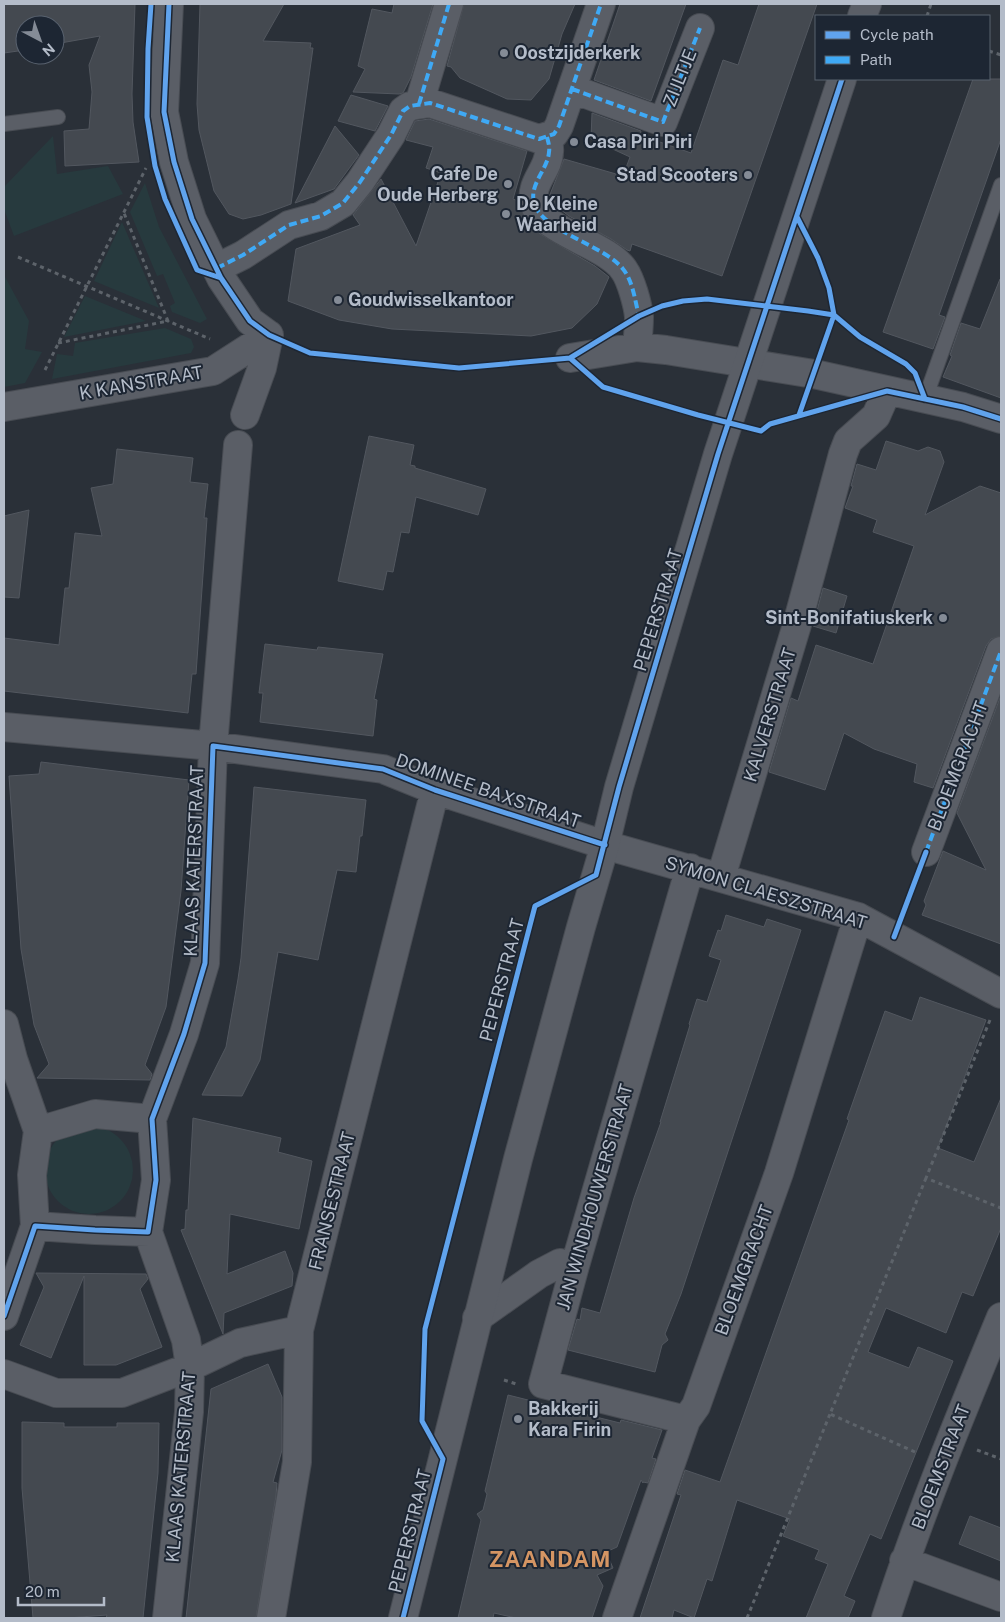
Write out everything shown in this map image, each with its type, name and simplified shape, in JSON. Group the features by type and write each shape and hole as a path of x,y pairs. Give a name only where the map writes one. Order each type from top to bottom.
{"street":[{"path":"169,4 164,112 174,162 192,219 222,278 250,321 269,335 262,368 246,415"},
{"path":"419,104 449,4"},
{"path":"217,268 243,255 289,225 321,216 343,203 360,182 391,135 403,111 410,106 430,103 539,139 554,134 559,126 601,4"},
{"name":"ZIJLTJE","path":"572,89 663,122 700,28"},
{"name":"PEPERSTRAAT","path":"402,1618 518,1159 605,845 619,786 715,463 750,362 842,80"},
{"path":"548,137 550,153 534,189 534,203 548,222 615,259 624,270 630,282 639,316 637,347"},
{"name":"K KANSTRAAT","path":"4,406 213,371 269,335"},
{"path":"570,358 637,347 750,362 963,407 1001,419"},
{"name":"KALVERSTRAAT","path":"721,878 796,628 843,454 848,441 876,416 887,391"},
{"name":"KLAAS KATERSTRAAT","path":"152,1119 184,1034 205,963 213,746 238,445"},
{"name":"BLOEMGRACHT","path":"926,852 1001,651"},
{"name":"DOMINEE BAXSTRAAT","path":"4,727 213,746 383,769 435,790 605,845"},
{"name":"FRANSESTRAAT","path":"271,1618 297,1462 299,1330 435,790"},
{"name":"SYMON CLAESZSTRAAT","path":"605,845 858,917 1001,994"},
{"name":"JAN WINDHOUWERSTRAAT","path":"686,1420 543,1384 574,1269 690,868"},
{"name":"BLOEMGRACHT","path":"617,1618 686,1420 696,1406 779,1173 858,917"},
{"path":"4,1024 13,1059 38,1130 32,1175 35,1226 4,1316"},
{"path":"35,1226 148,1232 156,1180 152,1119 95,1114 38,1130"},
{"name":"KLAAS KATERSTRAAT","path":"148,1232 186,1340 190,1367 189,1412 167,1618"},
{"path":"477,1318 539,1274 560,1263 574,1269"},
{"name":"BLOEMSTRAAT","path":"886,1618 904,1561 941,1464 999,1328"},
{"path":"4,1374 56,1393 122,1393 190,1367 240,1343 299,1330"},
{"path":"904,1561 1001,1597"}],"lane":[{"path":"4,124 58,117"},
{"path":"925,399 1001,185"}],"path":[{"path":"52,353 146,168"},
{"path":"123,213 168,321"},
{"path":"18,257 198,334"},
{"path":"57,343 168,321"},
{"path":"747,1618 1001,994"},
{"path":"926,1178 1001,1208"},
{"path":"830,1414 941,1464"}],"green space":[{"path":"53,136 57,174 108,166 123,194 14,236 4,209 4,187"},
{"path":"145,183 159,227 207,319 200,323 172,312 170,306 175,303 163,274 157,276 130,212"},
{"path":"122,222 159,308 94,281"},
{"path":"4,275 29,321 25,349 42,352 25,383 4,387"},
{"path":"85,296 146,321 64,337"},
{"path":"165,328 191,339 194,347 191,353 52,379 57,354 73,356 75,343"},
{"path":"89,1126 106,1130 120,1139 129,1153 133,1170 129,1187 120,1201 106,1210 89,1214 72,1210 58,1201 49,1187 45,1170 49,1153 58,1139 72,1130"}],"building":[{"path":"4,4 135,4 132,94 133,122 139,162 65,166 64,131 89,129 92,92 89,65 100,36 65,42 65,15 15,15 15,51 4,53"},
{"path":"200,4 284,4 263,41 311,43 310,48 313,48 291,204 261,215 243,219 229,214 214,191 199,130 197,104"},
{"path":"394,4 433,4 411,77 403,93 353,92 365,69 358,66 372,9 392,13"},
{"name":"Oostzijderkerk","path":"464,4 575,4 562,34 549,79 531,100 507,99 460,78 451,67 447,66"},
{"path":"620,4 686,4 651,101 594,80"},
{"path":"759,4 817,4 722,276 632,244 630,251 627,250 569,216 552,203 549,197 564,159 623,176 630,157 591,139 592,113 641,131 640,135 691,153 723,60 738,65"},
{"path":"1001,79 1001,139 939,315 945,317 933,349 883,332 973,80"},
{"path":"351,95 388,106 375,131 338,121"},
{"path":"429,119 527,151 513,199 518,201 525,219 540,234 595,266 609,277 597,304 572,328 531,336 392,329 339,320 288,301 296,249 360,225 353,215 381,179 416,246 441,173 426,168 433,147 406,140 415,121"},
{"path":"335,126 359,155 334,189 295,203"},
{"path":"1000,279 1001,398 943,377 952,356 950,355 961,323 980,329"},
{"path":"369,436 414,445 410,465 486,489 478,515 416,497 409,533 401,532 393,572 387,571 383,590 338,581"},
{"name":"Sint-Bonifatiuskerk","path":"886,441 918,451 928,447 940,451 944,462 925,515 980,486 1001,493 1001,636 991,639 986,646 933,788 914,782 917,764 874,749 844,733 825,790 769,772 791,698 798,701 816,645 873,664 914,546 873,532 877,520 845,508 853,486 851,486 857,464 876,470"},
{"path":"117,449 193,458 190,482 208,484 204,518 207,518 196,674 192,674 188,713 4,691 4,638 59,645 65,588 69,588 75,533 102,536 91,488 113,484"},
{"path":"29,510 19,598 4,597 4,516"},
{"path":"823,588 847,596 836,633 813,626"},
{"path":"265,644 317,650 318,647 383,654 374,699 377,700 373,736 260,722 263,693 259,693"},
{"path":"1001,695 1001,944 922,915 926,905 924,901 943,851 986,870 957,813"},
{"path":"41,762 189,780 181,891 166,1007 145,1065 152,1074 150,1080 37,1078 49,1064 34,1025 21,949 9,776 39,774"},
{"path":"254,787 366,800 356,872 337,870 318,960 278,952 260,1060 242,1096 202,1095 226,1047 238,979"},
{"path":"726,915 764,927 767,919 801,930 681,1294 665,1334 668,1340 662,1345 655,1372 568,1350 577,1319 580,1320 582,1308 600,1313 634,1198 661,1122 697,999 707,1002 721,960 709,956 718,930 721,931"},
{"path":"920,997 986,1020 938,1148 974,1162 1001,1098 1001,1228 973,1296 962,1292 946,1333 886,1308 868,1352 909,1368 918,1347 953,1361 881,1539 870,1534 844,1596 855,1601 848,1618 806,1618 828,1564 815,1559 819,1550 783,1536 790,1519 737,1500 712,1581 707,1579 694,1618 674,1610 672,1618 640,1618 681,1495 677,1494 685,1470 720,1482 849,1120 847,1119 885,1011 912,1021"},
{"path":"193,1118 281,1138 278,1152 312,1161 299,1229 230,1214 227,1274 285,1251 293,1273 292,1286 224,1313 223,1334 181,1230 185,1229 186,1210 188,1210"},
{"path":"36,1273 146,1274 148,1279 140,1289 162,1347 116,1365 84,1365 84,1276 51,1358 20,1345 44,1287"},
{"path":"268,1364 282,1397 282,1450 273,1482 277,1483 276,1496 256,1618 186,1618 211,1389"},
{"path":"508,1395 620,1423 621,1420 662,1430 652,1458 656,1459 648,1483 643,1483 641,1480 617,1547 606,1552 613,1568 597,1575 603,1586 592,1618 516,1618 494,1613 493,1618 458,1618 481,1520 477,1514 483,1510 487,1494 485,1491"},
{"path":"22,1422 64,1423 64,1427 117,1427 117,1423 159,1423 158,1473 143,1618 106,1618 107,1615 33,1618 22,1488"},
{"path":"970,1516 1001,1528 1001,1561 959,1544"}],"marked path":[{"path":"419,104 449,4"},
{"path":"217,268 243,255 289,225 321,216 343,203 360,182 391,135 403,111 410,106 430,103 539,139 554,134 559,126 601,4"},
{"path":"572,89 663,122 700,28"},
{"path":"547,137 548,158 536,183 533,196 539,213 561,230 602,252 623,269 631,285 639,316"},
{"path":"926,852 1001,651"}],"cycle path":[{"path":"151,4 147,117 155,166 165,199 197,270 221,278"},
{"path":"169,4 164,112 174,162 192,219 221,278 250,321 269,335 310,353 459,368 570,358 639,316 662,306 683,301 707,299 834,315"},
{"path":"403,1618 443,1459 422,1421 425,1329 535,906 596,875 619,787 718,454 842,80"},
{"path":"797,217 818,258 829,288 834,315 799,415"},
{"path":"834,315 860,337 906,364 915,373 925,399"},
{"path":"570,358 603,387 761,431 770,424 887,391 963,407 1001,419"},
{"path":"4,1316 35,1226 148,1232 156,1180 152,1119 184,1034 205,963 213,746 383,769 435,790 605,845"},
{"path":"894,937 926,852"}],"place":[{"name":"Oostzijderkerk","path":"504,53"},
{"name":"Casa Piri Piri","path":"574,142"},
{"name":"Stad Scooters","path":"748,175"},
{"name":"Cafe De Oude Herberg","path":"508,184"},
{"name":"De Kleine Waarheid","path":"506,214"},
{"name":"Goudwisselkantoor","path":"338,300"},
{"name":"Sint-Bonifatiuskerk","path":"943,618"},
{"name":"Bakkerij Kara Firin","path":"518,1419"}],"district":[{"name":"ZAANDAM","path":"550,1559"}]}
